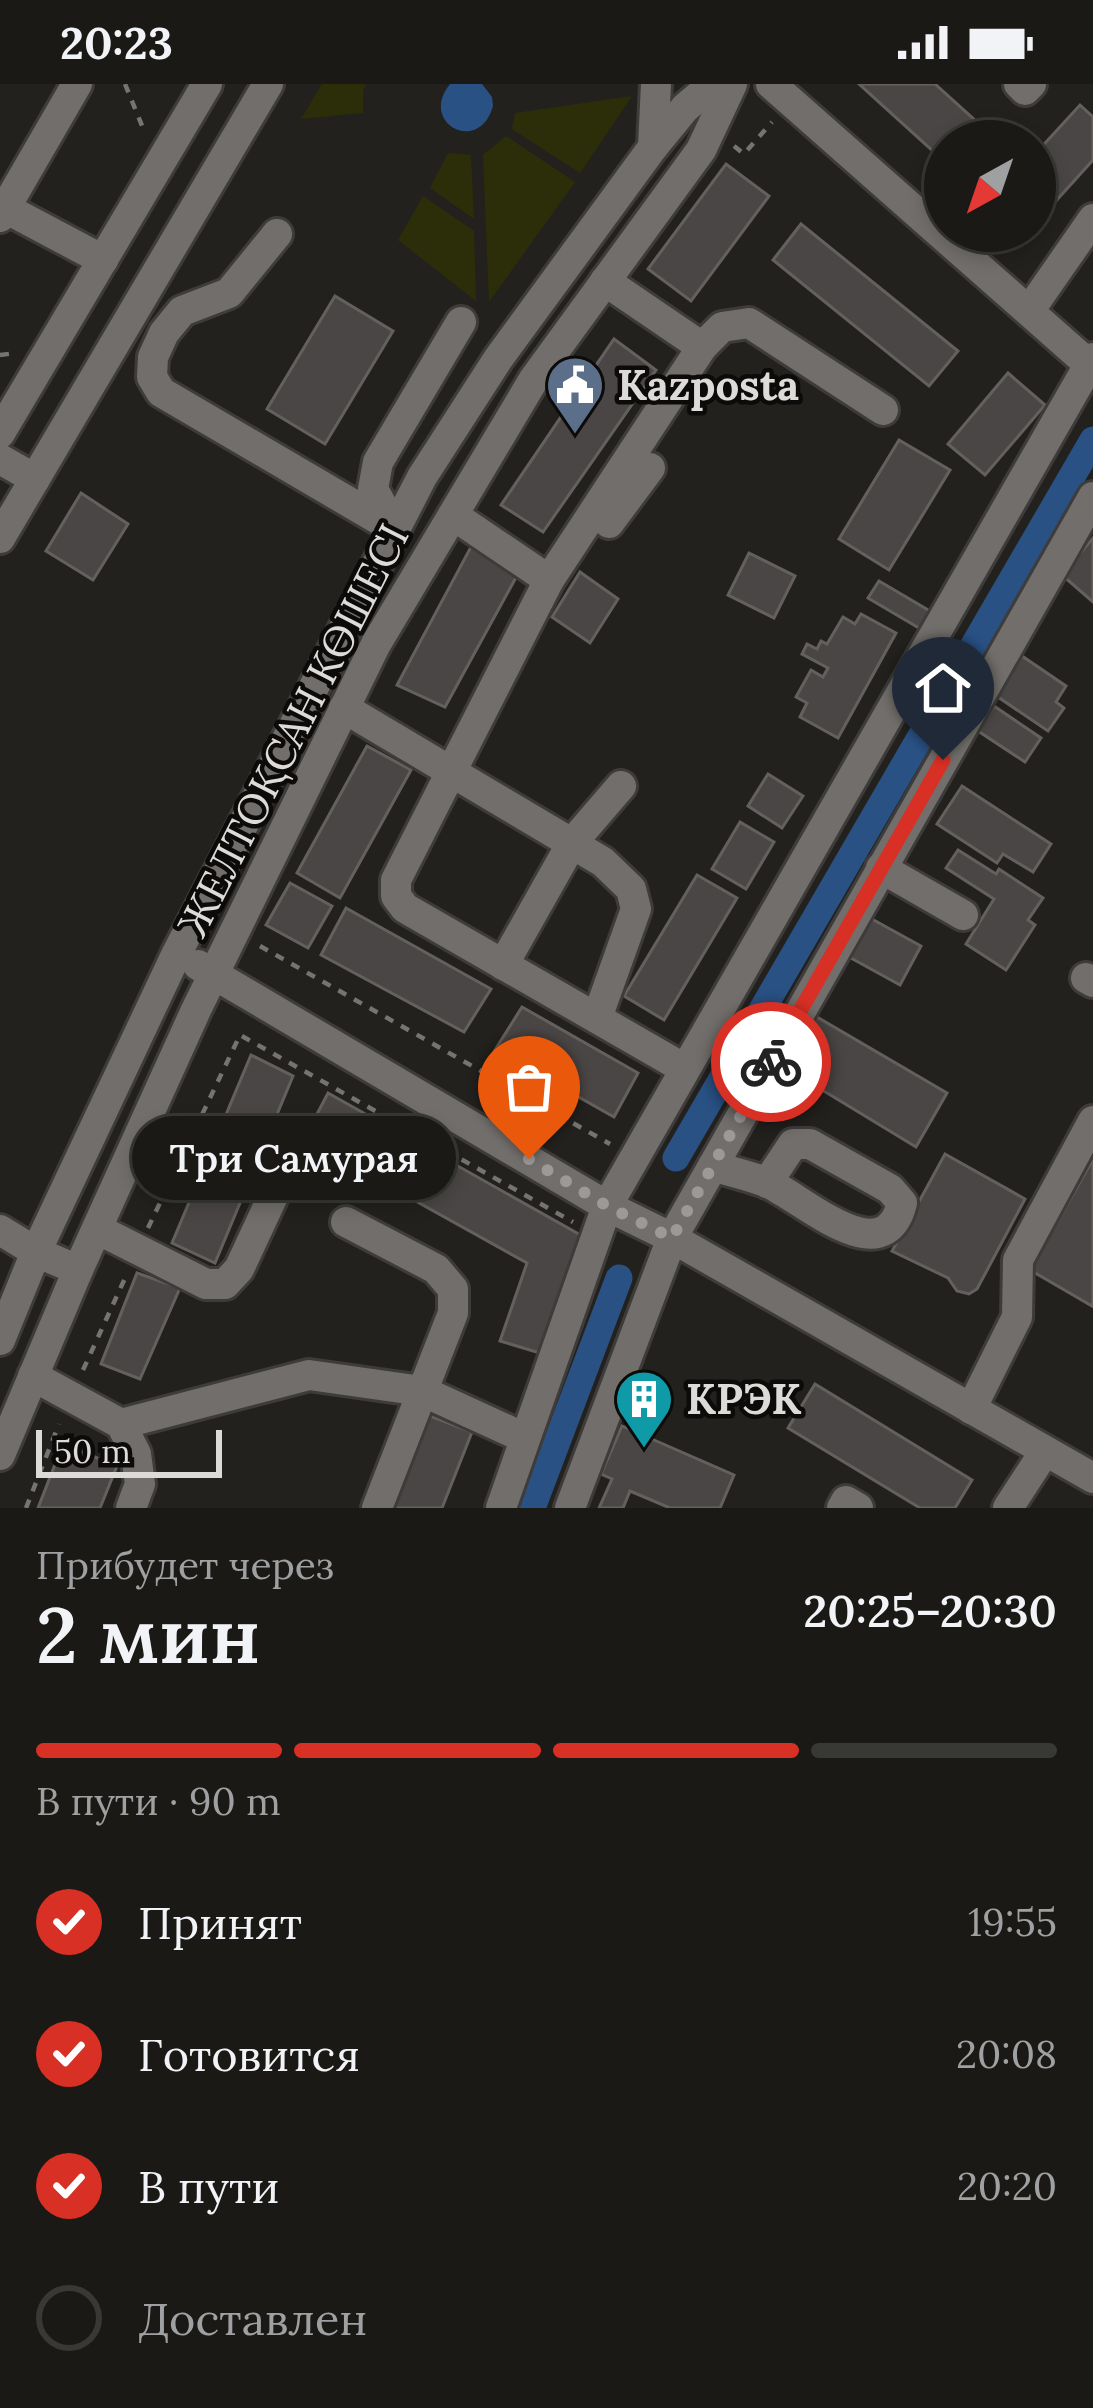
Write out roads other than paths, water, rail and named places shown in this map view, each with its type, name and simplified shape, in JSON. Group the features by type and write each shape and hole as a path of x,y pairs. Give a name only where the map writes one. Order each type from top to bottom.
{"street":[{"path":"77,84 3,212 103,260"},
{"path":"0,433 207,84"},
{"path":"0,538 268,84"},
{"path":"653,147 656,84"},
{"name":"ЖЕЛТОҚСАН КӨШЕСІ","path":"0,1340 36,1252 177,953 422,477 498,358 653,147 685,108 713,84"},
{"name":"ЖЕЛТОҚСАН КӨШЕСІ","path":"0,1455 213,974 376,644 534,379 701,149 731,84"},
{"path":"501,1508 602,1220 1092,364 771,84"},
{"path":"1018,84 1025,90 1031,84"},
{"path":"1029,311 1093,219"},
{"path":"277,234 229,293 182,310 153,357 152,377 161,392 395,530"},
{"path":"605,281 702,347"},
{"path":"395,530 373,489 378,462 460,322"},
{"path":"686,1070 405,908 396,896 396,880 549,580 702,347 722,327 749,323 883,410"},
{"path":"0,459 35,478"},
{"path":"578,537 596,542 650,468"},
{"path":"570,1508 672,1238 1093,496"},
{"path":"453,515 549,580"},
{"path":"344,708 603,862 631,890 636,908 597,1018"},
{"path":"503,964 572,843 621,786"},
{"path":"881,868 963,915"},
{"path":"177,953 602,1220 672,1238 1093,1478"},
{"path":"970,1408 1017,1317 1018,1260 1093,1121"},
{"path":"713,1166 767,1183"},
{"path":"97,1229 206,1284 224,1284 239,1269 274,1194"},
{"path":"346,1222 436,1269 453,1289 453,1313 377,1508"},
{"path":"0,1231 78,1270"},
{"path":"121,1424 309,1375 422,1391 526,1438"},
{"path":"33,1376 121,1424 136,1454 140,1484 131,1508"},
{"path":"1009,1508 1045,1451"},
{"path":"842,1508 846,1502 858,1508"}],"water":[{"path":"450,84 482,84 492,97 486,121 476,129 465,131 446,121 442,98"}],"waterway":[{"path":"676,1158 1093,440"},
{"path":"532,1508 619,1278"}],"place":[{"name":"Kazposta","path":"575,436"},
{"name":"Три Самурая","path":"529,1159"},
{"name":"КРЭК","path":"644,1450"}]}
